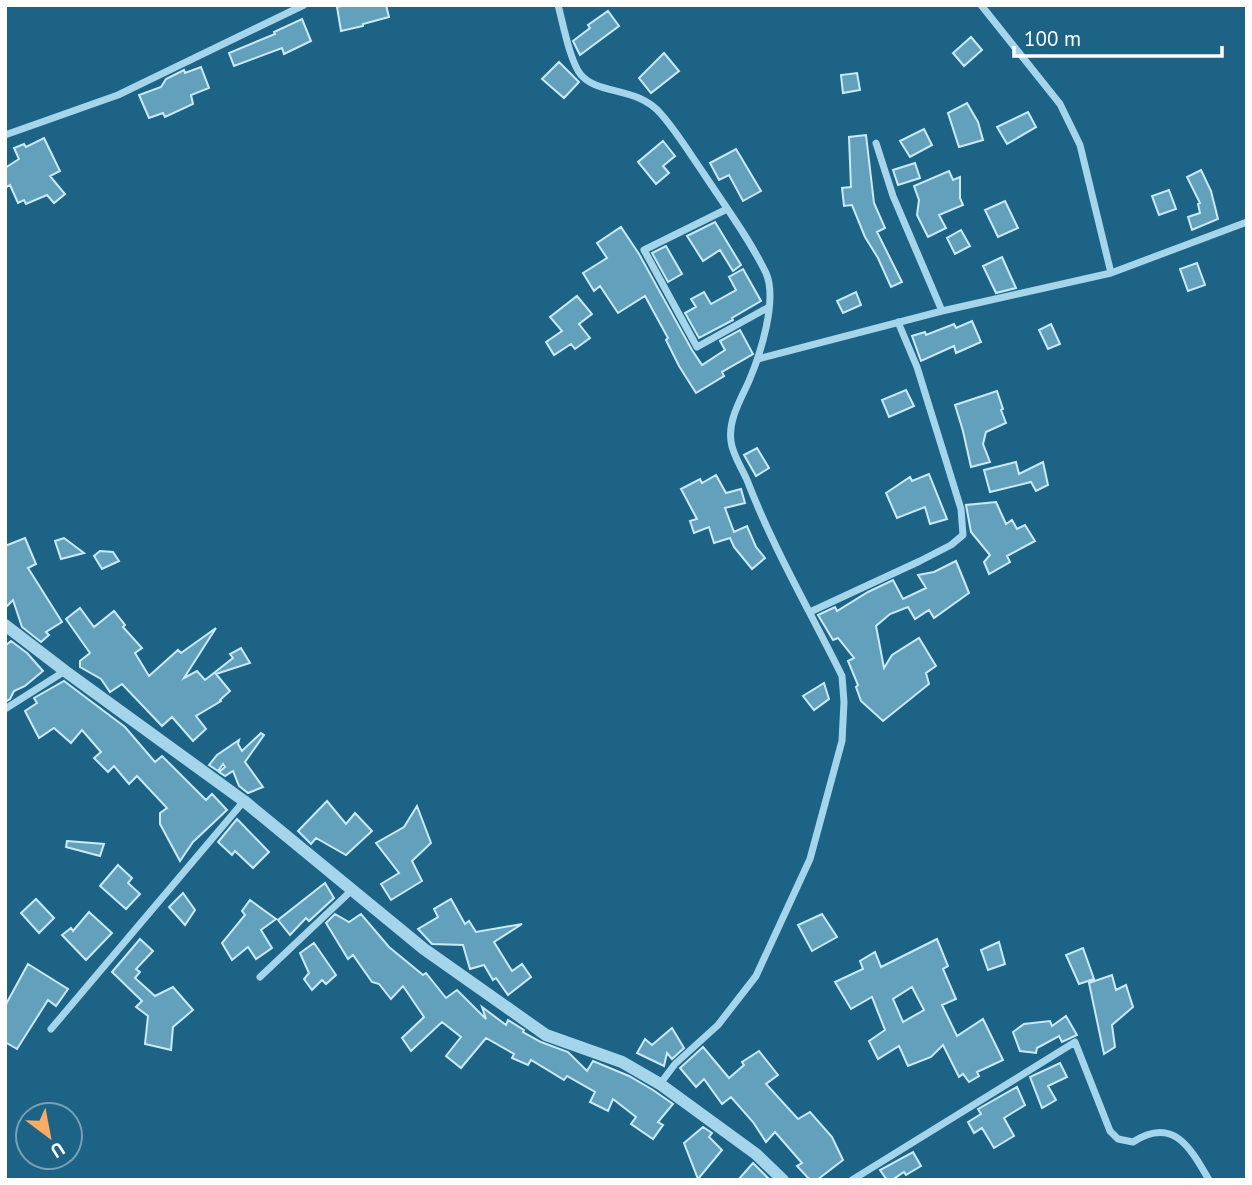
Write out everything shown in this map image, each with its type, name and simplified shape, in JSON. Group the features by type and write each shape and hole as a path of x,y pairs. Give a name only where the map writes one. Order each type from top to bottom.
{"street":[{"path":"5,135 118,94 304,5"},
{"path":"558,5 571,55 581,75 596,86 623,91 651,104 660,113 727,209 766,273 770,286 769,307 758,359 737,406 731,429 731,443 754,500 842,676 842,741 810,859 757,976 718,1025 675,1064 660,1084"},
{"path":"981,5 1060,104 1080,145 1111,273"},
{"path":"876,143 893,196 942,311"},
{"path":"727,209 644,250 698,347 769,307"},
{"path":"758,359 942,311 1111,273 1247,222"},
{"path":"810,612 940,551 963,535 961,509 918,367 898,322"},
{"path":"5,625 244,801 424,949 546,1035 622,1062 660,1084 756,1154 783,1180"},
{"path":"5,709 65,671"},
{"path":"51,1029 244,801"},
{"path":"260,977 352,890"},
{"path":"852,1180 1075,1042 1110,1130 1118,1139 1133,1142 1147,1133 1165,1133 1185,1141 1209,1180"}],"building":[{"path":"386,5 389,17 341,31 337,7"},
{"path":"608,11 619,26 580,55 573,41 590,28 588,25"},
{"path":"302,19 311,41 284,54 282,48 234,66 229,53 275,34 274,32"},
{"path":"971,37 982,50 964,66 953,53"},
{"path":"664,53 679,71 651,93 639,78"},
{"path":"559,62 579,82 564,98 542,79"},
{"path":"201,67 209,88 191,95 193,104 165,117 163,113 149,118 139,95 161,87 166,79 184,70 185,73"},
{"path":"857,73 860,90 843,93 841,75"},
{"path":"967,103 978,122 983,140 959,147 948,113"},
{"path":"1028,112 1036,127 1007,144 997,127"},
{"path":"924,129 932,145 910,157 900,141"},
{"path":"866,135 874,203 885,228 877,232 902,282 891,287 852,205 844,206 842,188 851,187 849,137"},
{"path":"44,138 60,171 50,176 65,194 54,203 47,195 26,204 24,200 18,203 10,185 5,188 5,168 19,159 14,148 24,144 26,147"},
{"path":"663,141 675,156 663,166 669,173 656,184 638,162"},
{"path":"736,149 761,191 743,201 729,175 719,180 710,163"},
{"path":"915,163 920,178 898,185 893,170"},
{"path":"1201,170 1211,191 1218,219 1192,230 1188,217 1200,213 1200,203 1187,177"},
{"path":"949,171 953,180 960,177 960,198 963,205 939,215 946,228 928,237 917,215 919,200 914,186"},
{"path":"1169,190 1176,209 1159,215 1152,196"},
{"path":"1005,201 1018,228 998,237 985,210"},
{"path":"715,222 741,265 733,271 720,250 703,261 687,236"},
{"path":"621,227 702,365 725,350 720,341 740,330 753,354 722,372 724,376 696,393 679,366 666,340 668,338 645,296 618,313 600,286 594,291 583,273 607,258 597,243"},
{"path":"961,230 970,246 955,254 947,238"},
{"path":"666,246 682,274 668,282 652,253"},
{"path":"1002,257 1016,288 996,293 983,266"},
{"path":"1197,263 1205,285 1188,291 1180,269"},
{"path":"743,269 761,301 699,338 685,313 696,307 691,299 704,292 711,304 736,290 729,277"},
{"path":"856,292 861,305 843,313 837,301"},
{"path":"577,296 592,314 579,324 590,338 575,349 571,344 554,355 546,342 562,331 550,317"},
{"path":"972,321 981,342 956,353 954,346 921,361 912,336 925,332 926,335 954,324 956,328"},
{"path":"1051,324 1060,344 1048,349 1039,330"},
{"path":"906,390 914,406 889,417 882,400"},
{"path":"997,391 1006,423 986,432 983,444 990,462 971,467 955,405"},
{"path":"757,448 769,468 756,476 744,455"},
{"path":"1016,462 1019,474 1043,462 1048,485 1036,491 1031,482 990,492 984,470"},
{"path":"929,474 947,519 930,524 925,507 897,518 886,493 910,477 912,481"},
{"path":"716,475 726,493 741,489 745,503 725,508 734,532 747,526 756,547 765,558 752,569 730,538 714,543 709,527 694,533 690,521 697,519 681,489 700,479 702,483"},
{"path":"996,502 1006,524 1012,520 1017,529 1025,525 1035,541 1007,556 1010,562 989,574 984,562 990,555 971,532 966,505"},
{"path":"25,538 36,564 28,568 62,622 46,632 49,635 41,642 22,627 13,600 5,608 5,546"},
{"path":"64,538 84,553 61,559 55,541"},
{"path":"100,551 113,552 119,561 102,569 94,556"},
{"path":"956,561 969,593 934,618 929,610 915,619 908,607 890,614 876,626 884,668 892,655 919,638 936,666 926,673 929,684 883,721 861,701 848,661 854,658 838,638 833,640 818,615 835,607 837,611 893,580 903,599 926,588 918,575 934,572"},
{"path":"80,608 94,627 114,611 125,625 123,627 142,648 135,653 149,676 178,650 181,653 216,628 184,678 197,671 205,680 233,658 230,654 241,648 250,663 216,674 230,691 221,701 196,716 206,729 193,741 172,717 162,726 122,684 110,692 101,679 80,667 80,661 90,653 66,619"},
{"path":"11,641 27,653 43,671 25,686 14,691 5,702 5,646"},
{"path":"64,681 125,727 155,762 162,756 206,800 212,794 227,810 193,842 180,861 160,824 160,813 167,808 137,776 129,784 114,766 108,772 94,758 101,752 82,730 71,743 54,728 39,738 25,711 37,703 34,698"},
{"path":"824,683 829,699 814,710 803,696"},
{"path":"261,733 264,735 245,762 263,787 248,793 239,786 233,771 225,776 219,772 225,767 223,764 218,771 209,765 217,755 239,740 242,751"},
{"path":"327,801 346,824 355,813 372,831 346,855 316,838 311,844 298,831"},
{"path":"417,806 431,843 412,861 422,881 391,900 381,884 399,873 376,843 404,827"},
{"path":"237,819 269,852 253,868 235,851 232,855 218,842"},
{"path":"67,841 104,844 100,856 66,847"},
{"path":"118,865 132,878 128,883 140,894 126,909 100,886"},
{"path":"325,883 334,898 309,921 306,918 290,935 278,920"},
{"path":"183,893 195,910 185,925 169,907"},
{"path":"36,899 54,918 39,933 21,913"},
{"path":"451,899 465,924 469,921 476,932 522,924 494,942 512,971 522,964 531,977 508,995 496,978 493,980 484,965 470,969 463,945 432,944 418,929 438,917 434,909"},
{"path":"250,900 276,919 261,930 272,948 256,959 248,947 232,960 222,943 245,915 242,911"},
{"path":"89,912 112,933 86,960 62,935 71,928 73,931"},
{"path":"335,914 349,922 361,914 389,947 423,975 426,973 446,998 457,990 486,1019 482,1007 506,1025 508,1020 541,1042 568,1052 587,1071 593,1061 629,1076 653,1090 673,1104 658,1122 663,1125 653,1139 631,1124 636,1117 613,1099 608,1111 590,1102 595,1092 567,1076 564,1080 531,1060 528,1065 512,1058 514,1054 486,1038 461,1068 446,1056 461,1037 442,1022 411,1051 402,1038 424,1017 403,986 391,999 379,984 372,982 353,955 348,959 326,923"},
{"path":"822,914 837,937 812,951 798,925"},
{"path":"140,939 153,951 136,969 140,972 135,978 155,996 173,987 193,1010 173,1027 171,1050 145,1044 148,1016 136,1007 142,1001 112,972"},
{"path":"937,939 948,966 943,969 956,999 942,1005 957,1036 983,1019 1003,1060 977,1072 979,1076 969,1082 963,1074 959,1077 943,1045 931,1057 908,1066 899,1046 878,1059 869,1041 885,1030 872,997 851,1009 835,982 863,969 860,961 875,952 881,967","holes":["912,987 924,1010 903,1022 893,999"]},
{"path":"999,942 1005,964 988,970 981,950"},
{"path":"314,943 336,975 326,984 322,980 312,990 304,979 309,973 300,953"},
{"path":"1083,948 1094,979 1079,984 1066,955"},
{"path":"28,964 68,989 56,1006 48,1000 17,1049 5,1042 5,1006"},
{"path":"1112,975 1116,990 1126,985 1133,1007 1112,1025 1115,1047 1104,1054 1089,983"},
{"path":"1066,1016 1077,1035 1062,1042 1059,1036 1037,1048 1036,1053 1020,1051 1013,1032 1024,1024 1050,1021 1052,1026"},
{"path":"672,1028 684,1048 672,1059 667,1053 664,1066 637,1053 645,1039 652,1045"},
{"path":"703,1047 729,1078 744,1065 742,1062 759,1051 778,1075 766,1084 798,1119 810,1112 832,1137 843,1160 817,1180 810,1180 797,1166 802,1163 775,1132 766,1142 731,1097 722,1104 704,1079 696,1087 680,1068"},
{"path":"1060,1063 1067,1077 1048,1086 1056,1100 1042,1108 1030,1077"},
{"path":"1017,1087 1025,1105 1004,1118 1014,1136 994,1148 982,1128 974,1133 968,1122 981,1114 978,1109"},
{"path":"703,1127 712,1133 709,1137 722,1150 698,1179 684,1143"},
{"path":"913,1152 921,1166 906,1175 904,1172 892,1180 887,1180 880,1170"},
{"path":"753,1163 770,1180 738,1180"}]}
